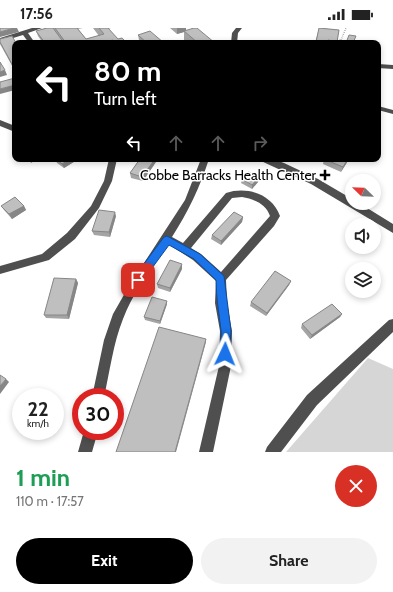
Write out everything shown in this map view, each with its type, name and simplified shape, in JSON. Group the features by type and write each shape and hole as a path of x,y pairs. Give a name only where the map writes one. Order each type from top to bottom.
{"street":[{"path":"0,40 39,28"},
{"path":"234,40 235,33 239,28"},
{"path":"25,33 30,40"},
{"path":"381,66 393,67"},
{"path":"381,109 393,112"},
{"path":"0,123 12,127"},
{"path":"0,270 45,257 71,236 94,208 108,181 112,162"},
{"path":"100,388 108,350 121,310 138,280 167,240 183,213 200,175 203,162"},
{"path":"272,162 290,169 315,182 393,230"},
{"path":"185,248 229,195 236,192 243,192 270,204 274,209 275,216 271,223 221,279 221,303 226,331 225,366 206,452"},
{"path":"167,240 185,248 197,256 221,279"},
{"path":"272,452 312,400 393,324"},
{"path":"85,452 88,440"}],"path":[{"path":"337,40 341,40 346,28"}],"shaded area":[{"path":"368,358 393,369 393,452 286,452"}],"building":[{"path":"0,28 14,28 0,32"},
{"path":"53,28 62,40 43,40 36,31"},
{"path":"55,28 77,28 86,39 104,34 99,28 108,28 118,39 122,38 124,40 113,40 64,40"},
{"path":"197,28 211,40 194,40 184,31"},
{"path":"319,28 339,30 337,40 316,40"},
{"path":"150,31 160,40 144,40 138,35"},
{"path":"349,35 356,36 354,40 347,40"},
{"path":"12,36 14,40 12,40 12,64 0,42 0,39"},
{"path":"0,62 5,70 0,72"},
{"path":"12,79 12,86 0,89 0,82"},
{"path":"138,162 153,162 142,177 130,173"},
{"path":"331,162 346,162 343,167"},
{"path":"248,172 259,177 252,185 242,179"},
{"path":"15,197 24,206 9,214 1,206"},
{"path":"99,210 115,212 109,232 92,231"},
{"path":"234,212 243,217 221,241 212,235"},
{"path":"170,260 182,264 170,288 157,284"},
{"path":"275,271 291,281 267,313 251,302"},
{"path":"54,278 76,279 67,315 44,315"},
{"path":"152,297 167,301 160,321 144,317"},
{"path":"332,304 342,314 312,335 302,324"},
{"path":"159,327 206,339 175,452 116,452 120,440 124,440 124,429"},
{"path":"0,375 6,379 0,386"}],"place":[{"name":"Cobbe Barracks Health Center","path":"325,175"}],"route":[{"path":"138,280 167,240 185,248 197,256 221,279 221,303 226,331 225,354"}]}
